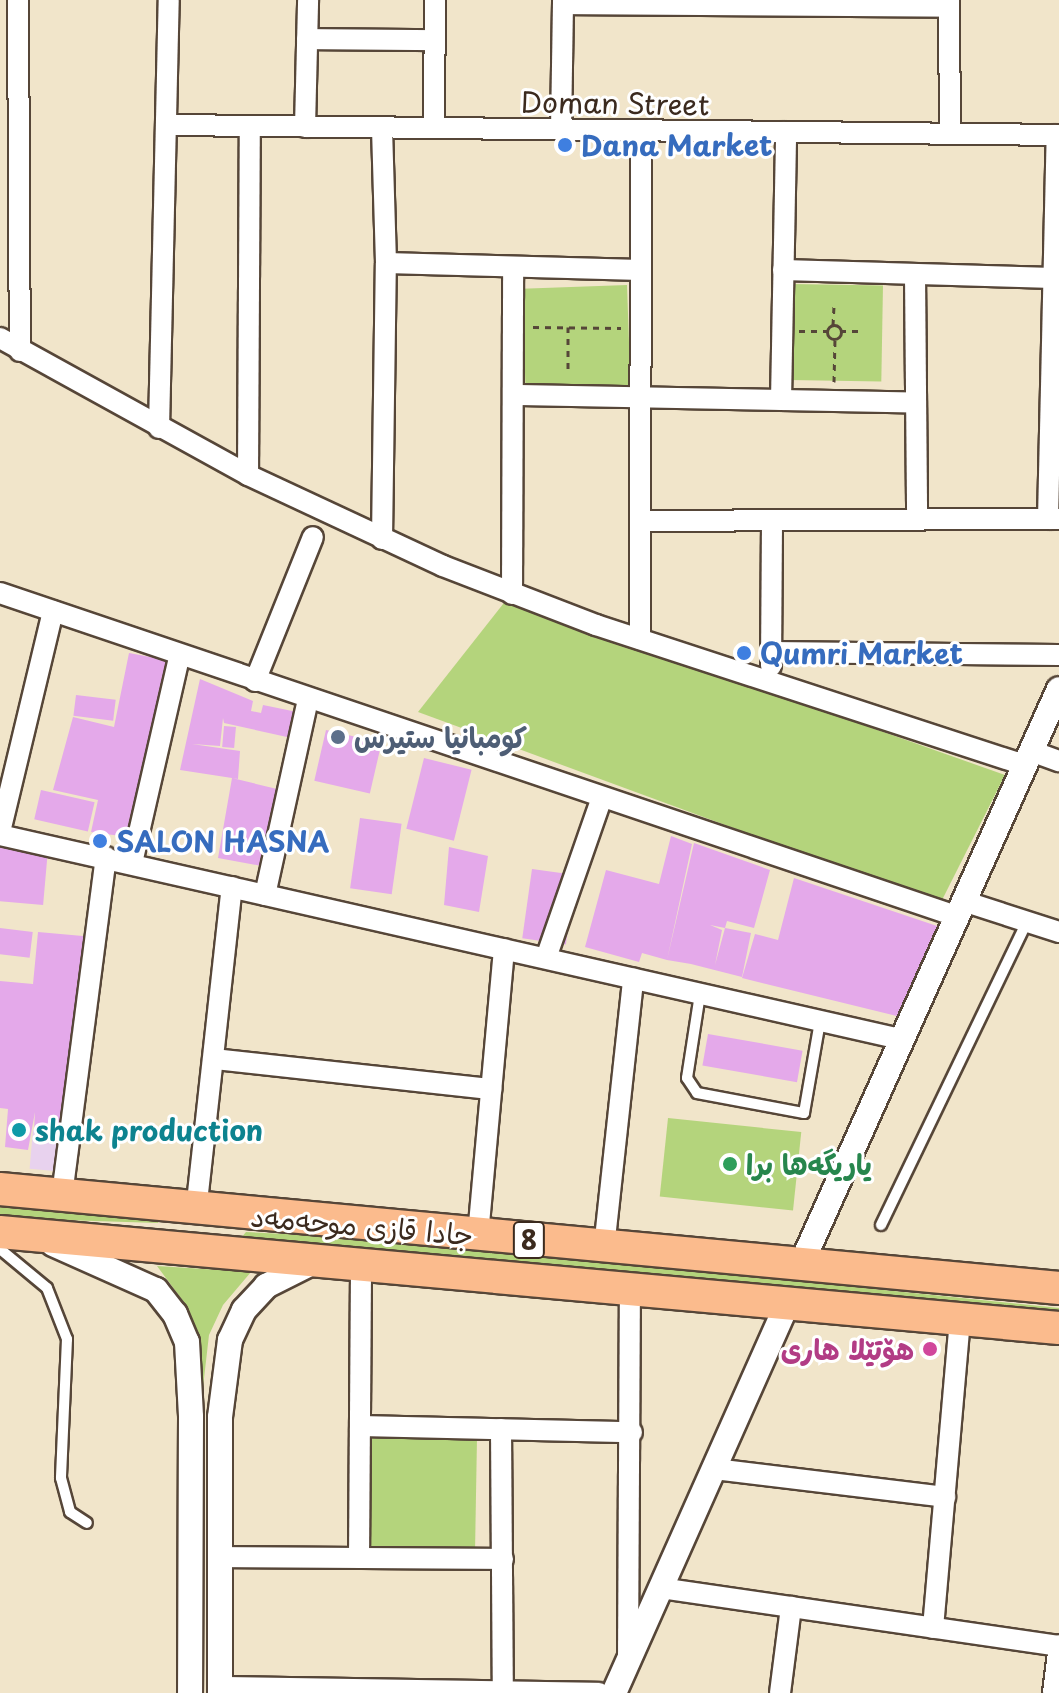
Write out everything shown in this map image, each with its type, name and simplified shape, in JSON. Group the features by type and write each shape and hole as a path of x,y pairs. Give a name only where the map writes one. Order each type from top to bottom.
{"main road":[{"name":"جادا قازی موحەمەد","path":"0,1189 238,1215 1059,1288"},
{"path":"233,1252 226,1233 238,1215"},
{"name":"جادا قازی موحەمەد","path":"0,1232 361,1262 1059,1328"}],"street":[{"path":"18,0 20,351"},
{"path":"159,428 169,125 169,0"},
{"path":"305,127 308,0"},
{"path":"434,128 435,0"},
{"path":"561,130 563,2 949,3 950,134"},
{"path":"307,39 434,40"},
{"name":"Doman Street","path":"169,125 561,130 641,135 786,132 1058,135"},
{"path":"248,475 250,126"},
{"path":"382,128 386,263 382,539"},
{"path":"781,400 786,132"},
{"path":"640,639 641,135"},
{"path":"640,521 1054,519 1056,328 1053,278 1058,135"},
{"path":"386,263 641,270"},
{"path":"512,594 516,395 513,267"},
{"path":"783,270 1053,278"},
{"path":"915,274 917,520"},
{"path":"0,338 248,475 382,539 512,594 771,682 1028,758 1059,761"},
{"path":"516,395 916,403"},
{"path":"771,682 772,522"},
{"path":"255,681 313,537"},
{"path":"0,593 179,657 602,797 959,908 1059,932"},
{"path":"53,611 0,833 900,1039"},
{"path":"771,652 1059,655"},
{"path":"132,863 179,657"},
{"path":"800,1267 1059,689"},
{"path":"265,895 308,699"},
{"path":"546,958 602,797"},
{"path":"62,1195 106,857"},
{"path":"196,1211 232,887"},
{"path":"478,1235 504,949"},
{"path":"604,1248 633,979"},
{"path":"214,1059 491,1089"},
{"path":"32,1235 139,1278 167,1301 187,1342 191,1417 190,1693"},
{"path":"326,1259 285,1274 244,1310 230,1340 220,1417 220,1690 503,1689 599,1693"},
{"path":"359,1558 361,1262"},
{"path":"628,1663 632,1432 630,1287"},
{"path":"614,1693 788,1303"},
{"path":"933,1628 960,1319"},
{"path":"191,1417 220,1417"},
{"path":"360,1426 632,1432"},
{"path":"501,1429 503,1689"},
{"path":"714,1469 945,1497"},
{"path":"220,1557 503,1559"},
{"path":"661,1588 1059,1646 1053,1693"},
{"path":"780,1693 791,1607"}],"lane":[{"path":"881,1225 1027,922"},
{"path":"700,994 687,1078 697,1093 804,1113 820,1021"},
{"path":"0,1249 47,1288 67,1339 61,1478 70,1512 87,1523"}],"path":[{"path":"827,331 833,325 834,304"},
{"path":"833,325 840,331 864,331"},
{"path":"514,326 641,329"},
{"path":"568,327 568,374"},
{"path":"797,331 827,331 835,338"},
{"path":"834,401 835,338 840,331"}],"shaded area":[{"path":"33,1130 80,1134 76,1173 30,1169"}],"green space":[{"path":"791,284 883,286 881,382 789,380"},
{"path":"627,285 630,385 526,389 522,289"},
{"path":"507,599 1005,775 940,904 418,712"},
{"name":"یاریگەها برا","path":"668,1118 801,1132 793,1211 660,1197"},
{"path":"0,1201 159,1219 158,1223 0,1218"},
{"path":"246,1232 388,1239 1059,1308 1059,1323 241,1238"},
{"path":"157,1266 251,1272 223,1305 209,1335 202,1396 198,1395 193,1327 186,1305"},
{"path":"371,1437 477,1439 475,1548 369,1546"}],"building":[{"path":"129,653 182,663 143,839 91,832 98,800 53,790 73,717 114,727"},
{"path":"200,679 253,701 251,711 261,713 263,705 302,713 296,739 224,723 223,718 220,746 192,744 240,751 238,779 180,770"},
{"path":"76,695 116,700 113,721 73,716"},
{"path":"224,726 236,727 234,748 222,747"},
{"path":"326,730 382,743 370,793 314,781"},
{"path":"424,758 472,770 454,841 406,829"},
{"path":"232,778 277,789 267,867 218,858"},
{"path":"41,790 95,802 88,832 34,819"},
{"path":"360,818 402,824 392,894 350,888"},
{"path":"671,836 692,844 667,960 642,953 639,962 585,947 606,870 659,884"},
{"path":"694,843 770,870 754,928 727,921 725,928 751,933 742,977 667,960","holes":["710,925 725,928 715,965 722,930"]},
{"path":"0,847 48,851 43,905 0,901"},
{"path":"449,847 488,856 479,912 444,905"},
{"path":"532,869 576,875 566,944 522,938"},
{"path":"794,878 940,927 909,1019 742,978 755,934 778,940"},
{"path":"0,928 33,932 30,958 0,954"},
{"path":"38,932 94,937 80,1134 34,1130 35,1112 28,1150 5,1147 8,1109 0,1108 0,981 33,984"},
{"path":"708,1034 803,1051 797,1082 702,1066"}],"place":[{"name":"Dana Market","path":"565,145"},
{"name":"Qumri Market","path":"744,653"},
{"name":"كومبانيا ستيرس","path":"338,737"},
{"name":"SALON HASNA","path":"100,841"},
{"name":"shak production","path":"19,1130"},
{"name":"یاریگەها برا","path":"730,1164"},
{"name":"هۆتێلا هاری","path":"930,1349"}]}
